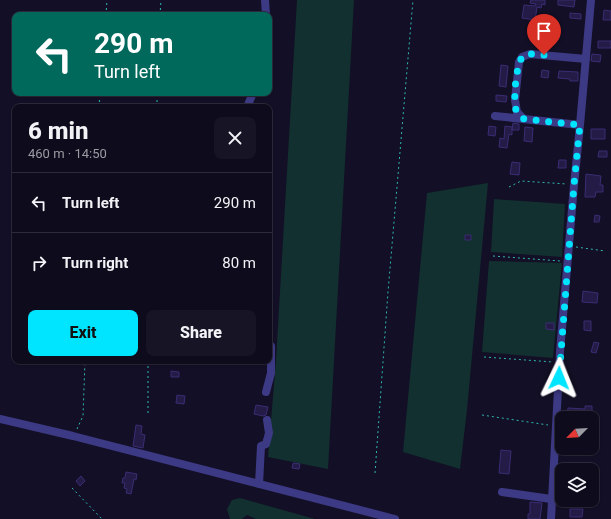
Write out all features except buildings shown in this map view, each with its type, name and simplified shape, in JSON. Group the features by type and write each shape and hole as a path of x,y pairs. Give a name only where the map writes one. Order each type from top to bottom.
{"street":[{"path":"266,0 266,12"},
{"path":"558,411 569,246 591,0"},
{"path":"524,119 517,112 515,100 519,62 522,57 530,54 586,59"},
{"path":"495,116 580,125"},
{"path":"266,392 271,373 271,364"},
{"path":"0,419 73,436 395,519"},
{"path":"259,484 261,446 266,444 269,433 267,420"},
{"path":"551,519 555,450"},
{"path":"502,492 551,499"}],"path":[{"path":"106,0 106,12"},
{"path":"160,12 161,0"},
{"path":"375,473 388,284 413,0"},
{"path":"509,186 520,181 574,185"},
{"path":"569,246 605,251"},
{"path":"493,256 568,261"},
{"path":"484,357 560,362"},
{"path":"73,436 83,416 85,364"},
{"path":"148,364 148,414"},
{"path":"482,415 555,426"},
{"path":"72,488 102,519"}],"green space":[{"path":"297,0 354,0 328,469 268,457 276,360"},
{"path":"488,183 467,410 460,469 403,452 427,193"},
{"path":"494,199 565,204 562,257 491,252"},
{"path":"489,261 562,263 553,358 482,352"},
{"path":"240,498 315,519 256,519 247,515 242,519 230,519 227,509 232,500"}],"route":[{"path":"544,55 530,54 522,57 519,62 515,100 517,112 524,119 580,125 559,378"}]}
